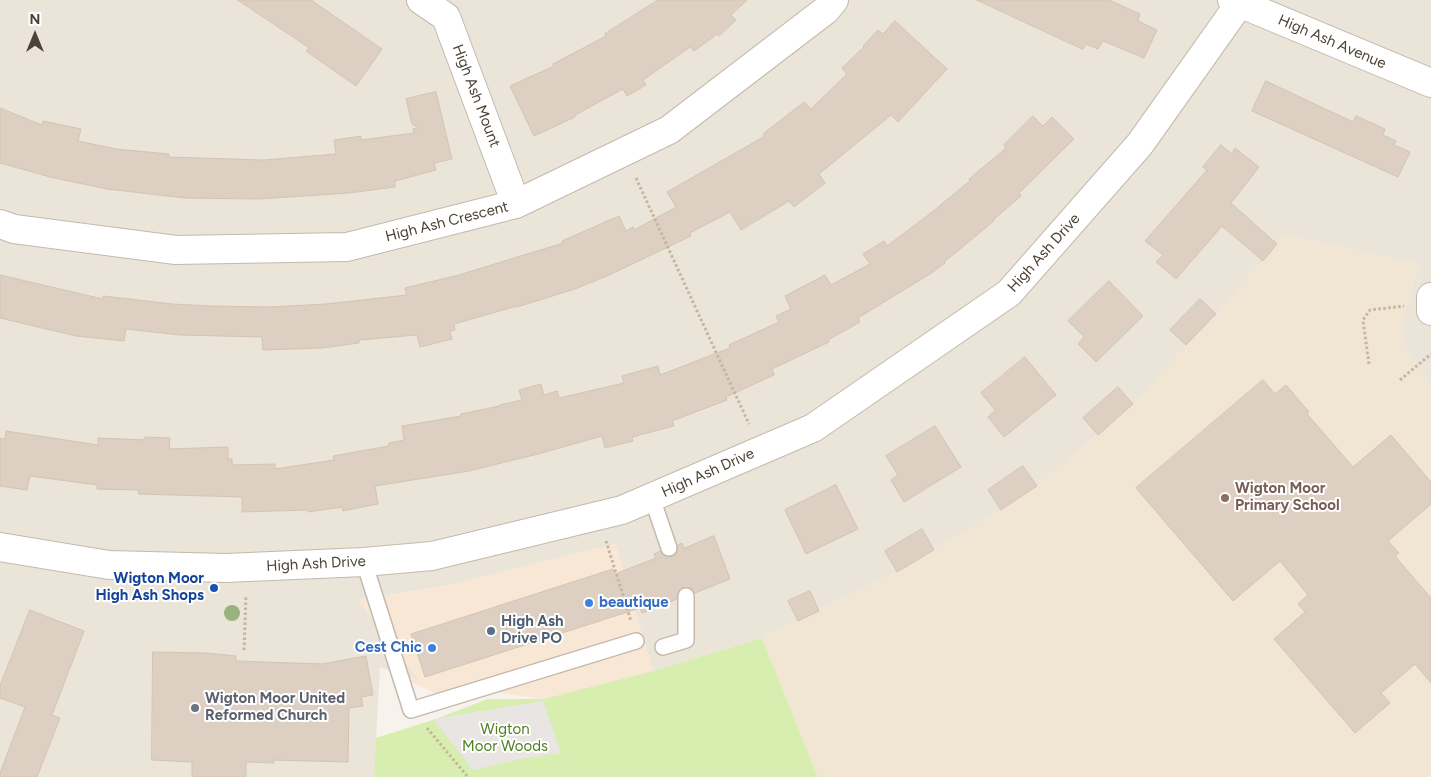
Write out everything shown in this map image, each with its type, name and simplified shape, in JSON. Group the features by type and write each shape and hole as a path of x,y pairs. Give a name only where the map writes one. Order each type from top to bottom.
{"street":[{"name":"High Ash Mount","path":"421,0 446,17 516,204"},
{"name":"High Ash Crescent","path":"0,224 14,229 176,250 347,247 516,204 669,130 826,10 834,0"},
{"name":"High Ash Avenue","path":"1236,2 1431,84"},
{"name":"High Ash Drive","path":"0,547 109,565 247,568 364,562 432,556 622,510 813,428 1009,293 1140,144 1236,2"}],"lane":[{"path":"652,498 669,548"},
{"path":"364,562 411,710 636,642"},
{"path":"663,647 686,640 686,596"}],"path":[{"path":"624,152 761,450"},
{"path":"1369,364 1363,320 1370,310 1431,304"},
{"path":"1400,380 1431,354"},
{"path":"598,516 630,614 636,642"},
{"path":"244,650 247,568"},
{"path":"411,710 468,777"}],"shaded area":[{"path":"0,0 1431,0 1431,385 1403,344 1402,322 1419,264 1285,235 1216,314 1133,404 1037,486 1001,510 897,572 762,638 653,671 615,544 445,586 358,600 419,680 380,667 374,777 0,777"},
{"name":"Wigton Moor Primary School","path":"1285,235 1419,264 1402,322 1403,344 1431,385 1431,777 818,777 762,638 897,572 1001,510 1037,486 1133,404 1216,314"},
{"path":"615,544 653,671 543,699 501,693 437,694 380,667 418,679 358,600 445,586"},
{"path":"543,701 561,753 520,759 473,770 433,719"}],"green space":[{"name":"Wigton Moor Woods","path":"762,638 818,777 374,777 376,738 433,720 488,699 543,699 653,671"}],"building":[{"path":"238,0 311,0 382,49 356,86 306,51 309,48"},
{"path":"658,0 747,0 731,15 736,20 719,36 717,34 694,51 690,47 643,80 646,85 627,96 623,89 575,115 575,117 534,136 510,86 554,66 553,64 606,36 605,34"},
{"path":"977,0 1109,0 1140,14 1138,21 1157,30 1144,58 1103,41 1098,49 1086,44 1083,49"},
{"path":"895,21 947,69 898,122 891,115 819,174 825,183 794,207 789,201 741,230 730,212 690,233 691,236 575,289 454,324 455,330 450,331 452,339 420,347 417,335 359,340 359,343 322,348 263,350 262,337 180,335 126,329 124,341 76,336 0,318 0,275 103,299 103,296 173,304 211,306 270,307 326,304 407,295 405,288 459,275 563,243 562,241 619,216 626,231 633,227 634,230 676,207 667,192 765,136 763,134 804,102 811,109 847,74 842,68 864,47 878,30 883,34"},
{"path":"1266,81 1353,122 1356,116 1385,129 1383,135 1396,141 1394,145 1410,152 1398,177 1252,111"},
{"path":"436,92 452,159 434,163 436,170 395,181 395,187 349,193 259,199 185,198 107,189 50,177 0,163 0,108 42,125 43,121 81,129 78,141 116,149 169,154 169,157 264,160 336,154 334,140 361,136 361,140 414,133 413,129 418,128 412,124 406,99"},
{"path":"1033,116 1043,126 1052,117 1074,139 1019,193 1021,196 945,263 858,318 860,322 828,340 829,342 772,369 774,375 726,397 727,400 672,421 674,426 632,437 633,441 605,448 602,436 469,471 375,486 378,504 343,511 342,507 308,512 308,510 242,512 242,497 138,494 139,490 97,489 97,485 30,476 27,490 0,486 0,438 5,439 6,431 98,445 98,438 145,440 145,437 170,438 169,449 228,447 228,459 232,459 232,465 275,464 275,469 334,460 333,456 389,446 389,443 404,440 402,426 461,416 461,414 522,400 519,390 541,384 544,395 557,391 559,398 624,383 622,376 658,366 660,375 730,348 729,345 779,322 776,316 791,309 785,296 825,275 831,285 870,264 863,254 884,241 887,246 931,213 1006,148 1004,145"},
{"path":"1221,145 1232,154 1235,148 1259,167 1231,203 1277,244 1263,261 1222,226 1176,279 1156,262 1163,255 1145,241 1207,170 1203,167"},
{"path":"1109,281 1143,316 1096,362 1078,344 1084,337 1068,321"},
{"path":"1200,299 1216,314 1186,345 1170,330"},
{"path":"1025,357 1056,395 1004,437 988,417 995,410 981,393"},
{"path":"1263,380 1275,394 1286,385 1309,412 1307,414 1353,467 1391,435 1431,482 1431,504 1388,541 1399,553 1395,556 1431,598 1431,683 1415,664 1381,693 1390,703 1355,733 1274,639 1305,612 1298,604 1308,595 1280,561 1233,601 1136,488"},
{"path":"1118,387 1133,404 1098,435 1083,418"},
{"path":"935,426 961,467 904,502 891,480 898,475 886,456"},
{"path":"1023,466 1037,486 1001,510 988,490"},
{"path":"836,485 858,529 806,554 785,510"},
{"path":"922,529 934,550 897,572 885,551"},
{"path":"714,536 730,579 695,593 690,588 682,588 678,592 677,599 642,613 640,608 425,677 411,634 613,569 615,574 656,558 654,554 660,551 663,555 672,557 676,554 678,545 682,543 684,548"},
{"path":"810,591 819,611 798,621 788,601"},
{"path":"30,610 84,631 52,715 60,718 37,777 0,777 25,707 0,698 0,686"},
{"path":"153,652 206,653 236,656 236,661 322,664 366,656 373,695 361,697 363,706 349,708 348,762 274,760 274,763 246,762 246,777 192,777 192,762 152,760"}],"place":[{"name":"Wigton Moor Primary School","path":"1225,498"},
{"name":"Wigton Moor High Ash Shops","path":"214,588"},
{"name":"beautique","path":"589,603"},
{"name":"High Ash Drive PO","path":"491,631"},
{"name":"Cest Chic","path":"432,648"},
{"name":"Wigton Moor United Reformed Church","path":"195,708"}]}
